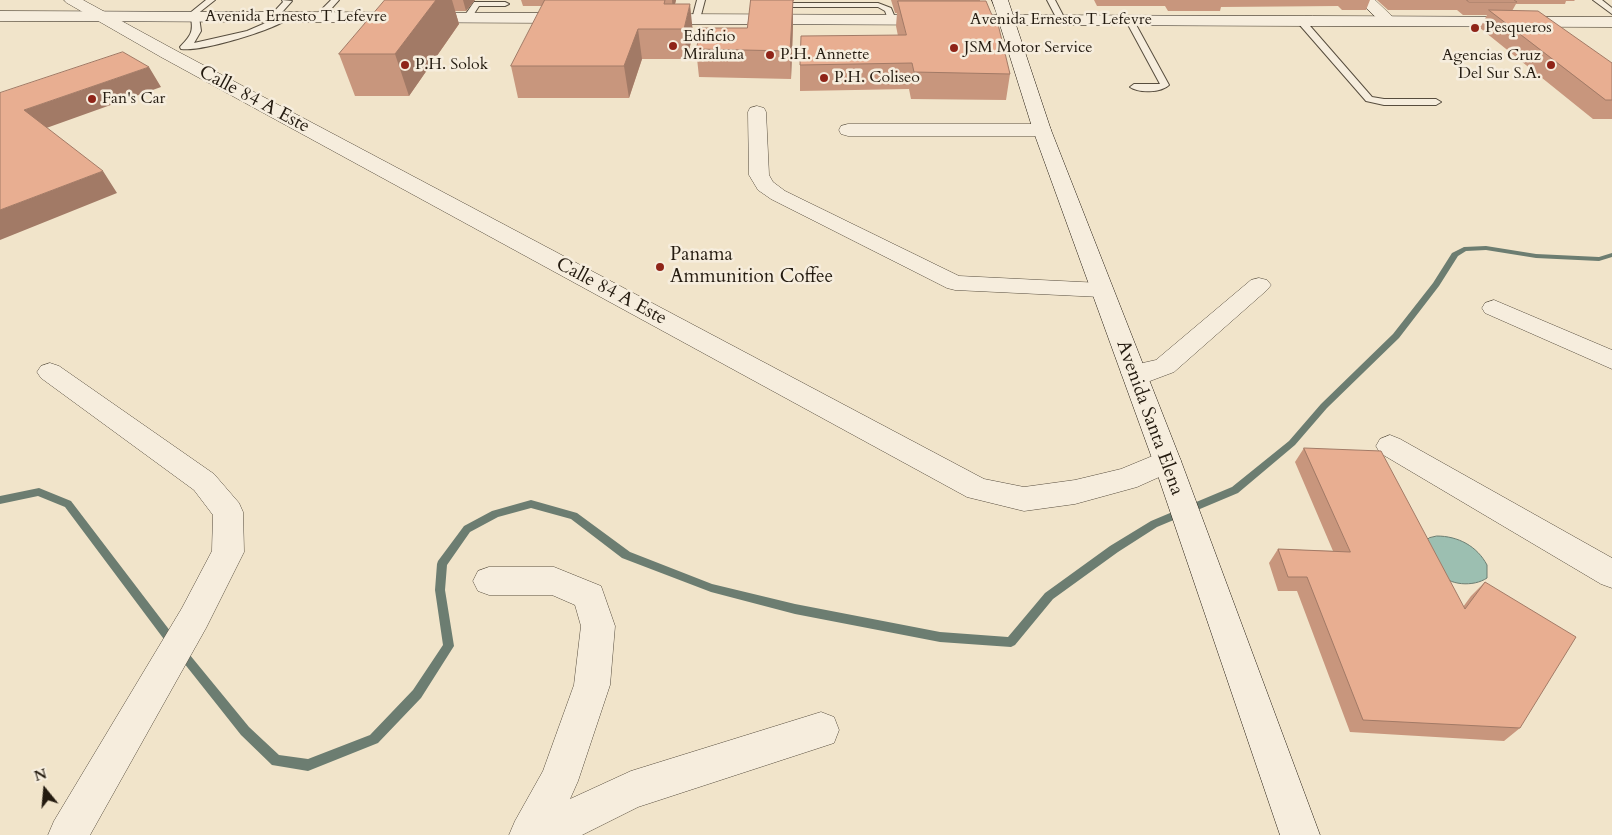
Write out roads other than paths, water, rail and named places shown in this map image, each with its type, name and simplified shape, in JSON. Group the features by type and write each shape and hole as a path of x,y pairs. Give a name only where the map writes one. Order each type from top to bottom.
{"street":[{"path":"397,17 410,0"},
{"name":"Avenida Santa Elena","path":"1000,0 1042,130 1134,373 1300,835"},
{"path":"1366,0 1390,22"},
{"name":"Avenida Ernesto T Lefevre","path":"0,16 86,5 192,17 467,18 582,15"},
{"name":"Calle 84 A Este","path":"86,5 176,50 977,490 1024,499 1075,492 1168,466"},
{"name":"Avenida Ernesto T Lefevre","path":"638,19 696,19 761,12 892,20 1612,22"},
{"path":"930,20 966,25 987,32 1008,44 1017,52"},
{"path":"757,112 759,175 765,186 778,195 955,283 1101,290"},
{"path":"848,130 1042,130"},
{"path":"1134,373 1150,372 1165,366 1259,285"},
{"path":"1494,308 1612,360"},
{"path":"50,372 204,482 228,512 228,552 194,618 68,835"},
{"path":"1390,446 1612,574"},
{"path":"489,581 554,581 589,596 598,626 592,685 559,781 529,835"},
{"path":"540,835 631,790 821,730"}],"lane":[{"path":"176,50 196,38 198,29 192,17 211,0"},
{"path":"176,50 242,37 265,29 280,17 288,1 286,0"},
{"path":"319,17 335,0"},
{"path":"696,19 701,0"},
{"path":"1050,0 1062,21"},
{"path":"1597,0 1612,12"},
{"path":"467,18 477,4 505,4"},
{"path":"1130,21 1165,85 1160,88 1134,87"},
{"path":"1301,22 1369,99 1384,102 1436,102"}],"waterway":[{"path":"181,653 245,731 276,761 308,765 374,739 417,694 449,646 440,590 442,564 467,529 495,514 531,504 574,516 626,555 711,588 795,609 940,637 1011,642 1049,596 1114,549 1154,524 1235,490 1292,443 1324,406 1396,336 1436,284 1455,255 1464,249 1486,248 1536,256 1599,259 1612,255"},
{"path":"0,500 39,492 68,504 173,643"}],"place":[{"name":"Pesqueros","path":"1475,28"},
{"name":"Edificio Miraluna","path":"673,46"},
{"name":"JSM Motor Service","path":"954,48"},
{"name":"P.H. Annette","path":"770,55"},
{"name":"P.H. Solok","path":"405,65"},
{"name":"Agencias Cruz Del Sur S.A.","path":"1551,65"},
{"name":"P.H. Coliseo","path":"824,78"},
{"name":"Fan's Car","path":"92,99"},
{"name":"Panama Ammunition Coffee","path":"660,267"}]}
